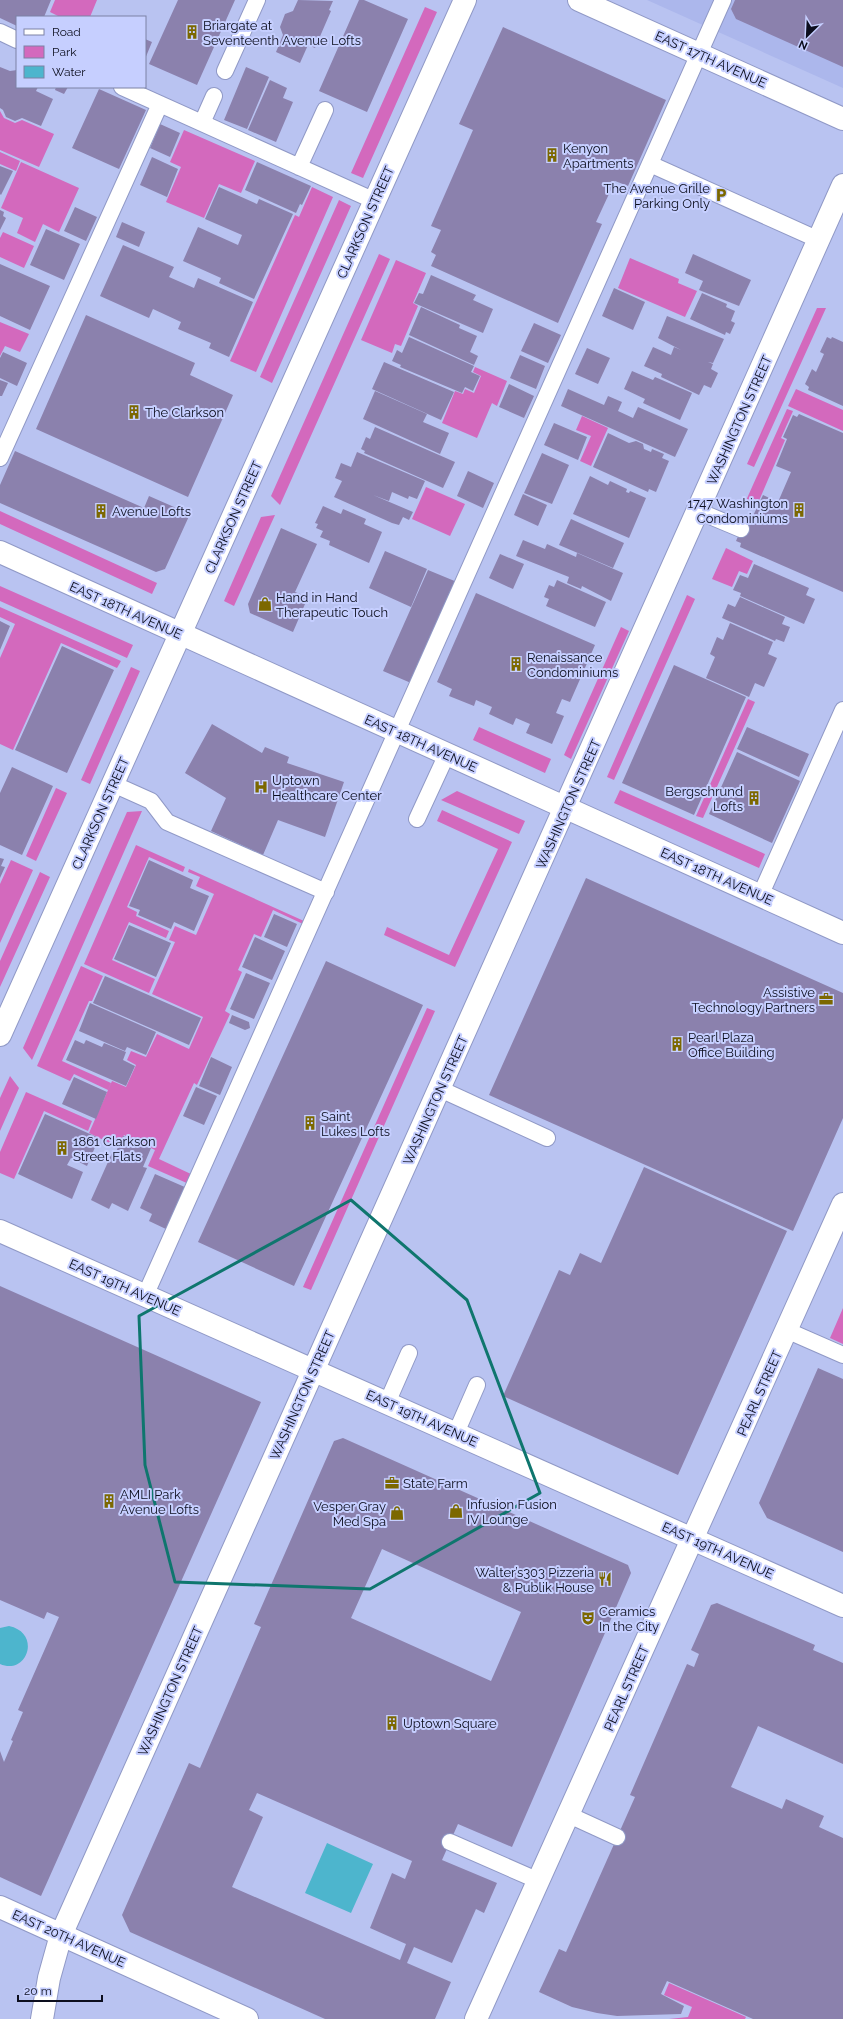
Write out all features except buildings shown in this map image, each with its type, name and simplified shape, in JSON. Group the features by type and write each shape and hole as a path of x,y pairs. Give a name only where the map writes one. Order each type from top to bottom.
{"street":[{"name":"CLARKSON STREET","path":"0,1035 465,0"},
{"name":"EAST 17TH AVENUE","path":"579,0 843,119"},
{"name":"WASHINGTON STREET","path":"42,2019 49,1978 61,1935 566,808 843,185"},
{"name":"EAST 18TH AVENUE","path":"0,552 843,933"},
{"name":"PEARL STREET","path":"476,2019 843,1204"},
{"name":"EAST 19TH AVENUE","path":"0,1231 843,1606"},
{"name":"EAST 20TH AVENUE","path":"0,1907 247,2019"}],"lane":[{"path":"225,71 257,0"},
{"path":"145,1296 723,0"},
{"path":"0,32 16,40"},
{"path":"124,88 375,201"},
{"path":"202,123 214,96"},
{"path":"0,458 4,439 160,104"},
{"path":"300,167 325,110"},
{"path":"650,164 819,240"},
{"path":"698,511 741,529"},
{"path":"760,896 843,710"},
{"path":"417,819 446,754"},
{"path":"113,784 151,801 167,822 326,892"},
{"path":"440,1089 547,1138"},
{"path":"786,1330 843,1355"},
{"path":"387,1403 408,1353"},
{"path":"456,1433 477,1384"},
{"path":"569,1815 617,1837"},
{"path":"450,1842 539,1881"}],"highlighted area":[{"path":"351,1200 467,1300 540,1493 370,1589 175,1582 145,1465 139,1316"}],"shaded area":[{"path":"647,0 843,0 843,88"}],"green space":[{"path":"55,0 97,0 90,16 58,16 50,12"},
{"path":"425,7 437,12 363,178 351,173"},
{"path":"0,111 4,118 15,123 22,120 54,134 39,167 0,150"},
{"path":"184,130 255,161 241,193 219,184 204,218 166,202 181,167 170,162"},
{"path":"0,152 20,161 16,171 0,164"},
{"path":"21,162 79,188 59,232 43,224 35,242 17,233 23,218 1,208"},
{"path":"312,187 333,197 256,372 230,361 295,215 299,217"},
{"path":"339,200 351,206 272,383 260,377"},
{"path":"3,232 34,246 24,268 0,257 0,238"},
{"path":"379,254 390,259 280,505 271,496"},
{"path":"630,258 679,279 678,283 697,291 685,317 618,288"},
{"path":"396,260 426,273 413,303 418,306 401,346 395,344 392,353 361,340"},
{"path":"817,308 826,308 754,467 747,464"},
{"path":"0,322 29,334 20,352 5,346 0,356"},
{"path":"475,367 507,381 497,406 492,403 477,438 442,423 455,391 463,394 465,389 474,393 481,376 473,372"},
{"path":"796,389 843,410 843,431 788,406"},
{"path":"787,409 793,411 781,438 785,440 755,510 744,505"},
{"path":"582,416 608,428 591,466 580,461 591,436 576,430"},
{"path":"426,487 465,504 450,536 412,519"},
{"path":"0,511 157,583 152,594 0,524"},
{"path":"275,515 234,606 224,601 261,517"},
{"path":"726,548 753,561 747,574 739,571 732,587 712,579"},
{"path":"0,586 133,645 127,658 0,601"},
{"path":"687,595 695,599 614,780 607,777"},
{"path":"0,607 121,661 117,668 61,643 13,750 0,744 0,658 15,624 0,617"},
{"path":"621,627 629,631 571,759 564,755"},
{"path":"131,667 140,671 90,784 81,780"},
{"path":"748,699 755,702 703,818 696,816"},
{"path":"479,727 551,759 545,773 473,740"},
{"path":"56,788 67,793 36,861 26,856"},
{"path":"620,790 765,854 759,868 614,803"},
{"path":"457,791 525,821 519,834 441,800"},
{"path":"442,810 512,842 455,967 384,935 387,927 449,955 498,849 437,821"},
{"path":"142,811 32,1060 23,1048 127,812"},
{"path":"136,845 185,867 183,872 149,857 127,907 137,912 136,916 169,931 166,938 129,922 112,960 155,979 149,993 84,964"},
{"path":"11,860 33,870 0,943 0,884"},
{"path":"189,869 304,921 303,924 273,910 261,937 254,934 238,970 242,972 225,1011 230,1014 197,1085 194,1083 159,1159 193,1175 189,1184 148,1166 155,1150 124,1135 118,1147 89,1133 112,1081 126,1087 136,1065 127,1060 131,1051 146,1057 157,1034 189,1049 203,1017 152,994 175,942 169,940 175,926 196,935 214,894 196,886 200,877 188,872"},
{"path":"40,872 50,877 0,987 0,961"},
{"path":"81,966 103,976 92,1001 89,1001 62,1061 111,1083 108,1090 74,1074 70,1081 37,1066"},
{"path":"427,1008 435,1011 311,1290 303,1287"},
{"path":"10,1076 19,1088 0,1131 0,1098"},
{"path":"26,1092 92,1121 88,1131 44,1111 14,1179 0,1173 0,1152"},
{"path":"843,1308 843,1344 830,1338"},
{"path":"669,1983 746,2017 745,2019 669,2019 688,2017 692,2007 664,1995"}],"water":[{"path":"9,1626 19,1630 25,1637 28,1644 27,1652 23,1659 17,1664 9,1666 0,1664 0,1628"},
{"path":"327,1843 373,1864 351,1913 305,1893"}],"place":[{"name":"Briargate at Seventeenth Avenue Lofts","path":"192,32"},
{"name":"Kenyon Apartments","path":"552,155"},
{"name":"The Avenue Grille Parking Only","path":"721,195"},
{"name":"The Clarkson","path":"134,412"},
{"name":"1747 Washington Condominiums","path":"799,510"},
{"name":"Avenue Lofts","path":"101,511"},
{"name":"Hand in Hand Therapeutic Touch","path":"265,604"},
{"name":"Renaissance Condominiums","path":"516,664"},
{"name":"Uptown Healthcare Center","path":"261,787"},
{"name":"Bergschrund Lofts","path":"754,798"},
{"name":"Assistive Technology Partners","path":"826,999"},
{"name":"Pearl Plaza Office Building","path":"677,1044"},
{"name":"Saint Lukes Lofts","path":"310,1123"},
{"name":"1861 Clarkson Street Flats","path":"62,1148"},
{"name":"State Farm","path":"392,1483"},
{"name":"AMLI Park Avenue Lofts","path":"109,1501"},
{"name":"Infusion Fusion IV Lounge","path":"456,1511"},
{"name":"Vesper Gray Med Spa","path":"397,1513"},
{"name":"Walter’s303 Pizzeria & Publik House","path":"605,1579"},
{"name":"Ceramics In the City","path":"588,1618"},
{"name":"Uptown Square","path":"392,1723"}]}
